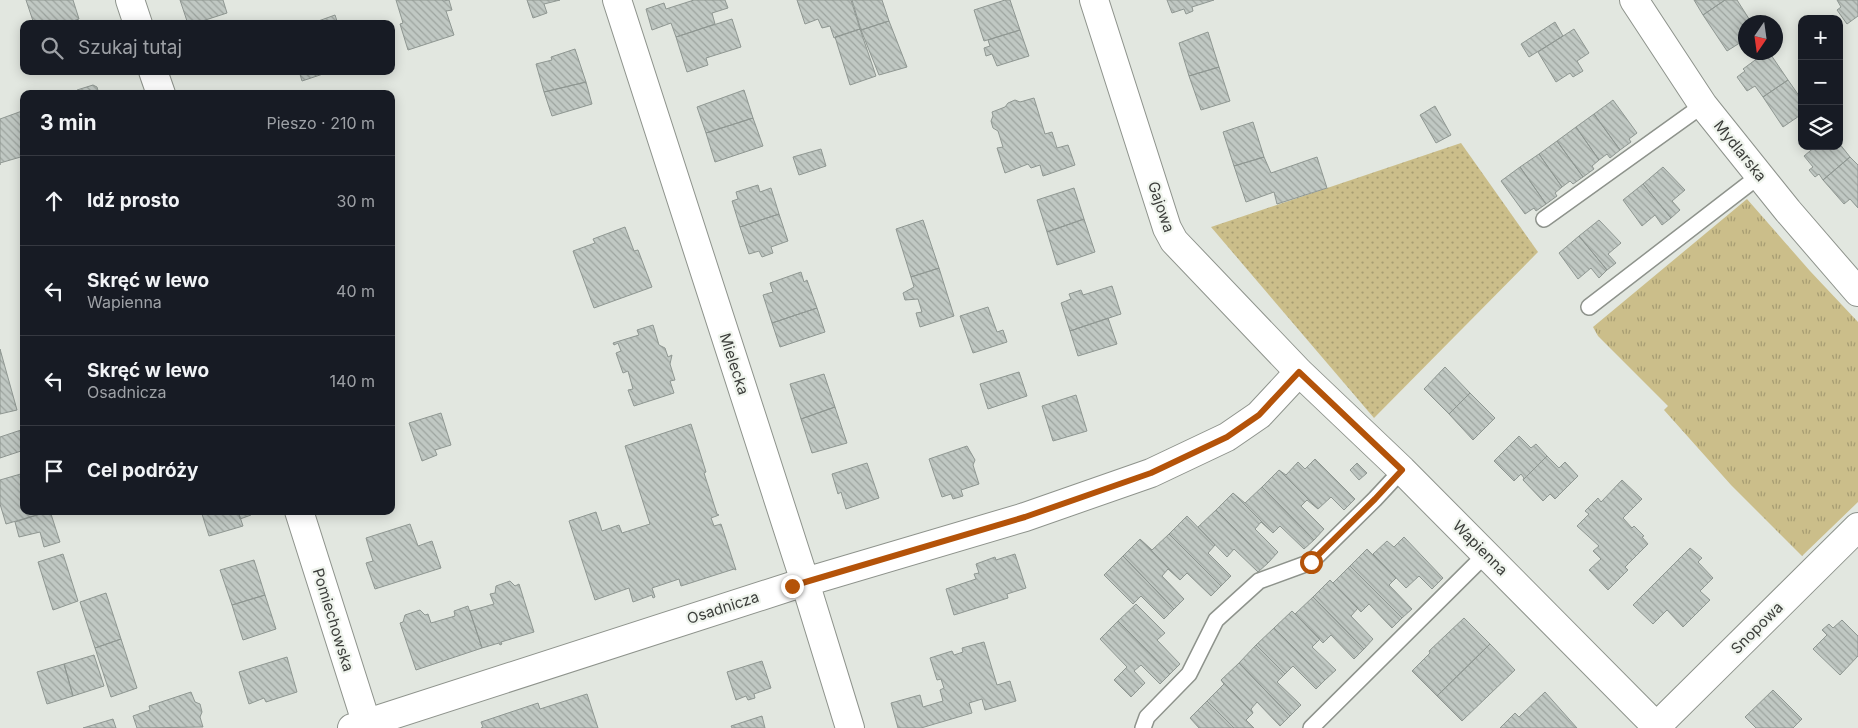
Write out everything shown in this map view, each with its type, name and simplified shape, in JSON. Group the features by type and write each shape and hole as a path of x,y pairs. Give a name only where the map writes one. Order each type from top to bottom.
{"street":[{"path":"130,0 137,20"},
{"name":"Mielecka","path":"617,0 805,582 850,728"},
{"name":"Gajowa","path":"1094,0 1167,228 1174,241 1299,372"},
{"name":"Mydlarska","path":"1634,0 1702,105 1788,212 1858,292"},
{"path":"155,75 160,90"},
{"name":"Osadnicza","path":"362,726 805,582 1025,517 1151,473 1227,437 1259,415 1299,372"},
{"name":"Wapienna","path":"1299,372 1402,470 1656,728"},
{"name":"Pomiechowska","path":"300,515 362,726"},
{"name":"Snopowa","path":"1656,728 1858,527"}],"lane":[{"path":"1544,219 1702,105"},
{"path":"1589,307 1759,176"},
{"path":"1143,728 1147,717 1189,674 1216,620 1259,581 1311,562 1402,470"},
{"path":"1312,728 1486,554"}],"green space":[{"path":"1461,143 1538,252 1374,418 1211,227"},
{"path":"1747,199 1858,322 1858,502 1802,556 1731,485 1664,410 1668,406 1598,336 1593,327"}],"building":[{"path":"26,0 73,0 79,19 76,20 33,20"},
{"path":"180,0 223,0 227,13 205,20 187,20"},
{"path":"396,0 449,0 452,10 446,11 454,35 408,50 400,24 403,23"},
{"path":"527,0 560,0 544,4 547,13 533,18"},
{"path":"694,0 725,0 728,8 712,13 715,24 676,37 671,23 652,30 646,9 664,3 666,9"},
{"path":"797,0 851,0 860,29 834,38 830,26 822,28 818,19 805,24"},
{"path":"852,0 882,0 889,21 861,30"},
{"path":"1010,0 1020,30 984,41 974,10"},
{"path":"1167,0 1214,0 1192,7 1193,11 1186,14 1184,9 1172,13"},
{"path":"1694,0 1725,0 1703,15"},
{"path":"1725,0 1737,0 1747,15 1738,15 1738,44 1727,51 1703,15"},
{"path":"1837,0 1858,0 1858,16 1847,24 1843,15 1841,15 1837,10 1841,7"},
{"path":"335,15 337,20 321,20"},
{"path":"732,19 741,47 706,58 708,65 687,72 676,37"},
{"path":"889,21 907,67 879,75 861,30"},
{"path":"1555,22 1563,36 1529,57 1521,44"},
{"path":"860,29 876,76 850,85 835,37"},
{"path":"1574,29 1589,53 1577,61 1583,71 1573,77 1570,73 1556,82 1538,52"},
{"path":"1020,30 1029,56 997,66 992,54 986,56 984,48 990,46 988,40"},
{"path":"1208,32 1219,67 1189,76 1179,43"},
{"path":"575,49 586,82 544,92 536,64 552,60 551,57"},
{"path":"1755,60 1774,60 1788,80 1763,97 1755,86 1747,91 1737,77 1745,71 1743,69"},
{"path":"1219,67 1230,101 1201,110 1189,76"},
{"path":"300,75 320,75 302,81"},
{"path":"1788,80 1798,94 1798,117 1783,127 1763,97"},
{"path":"586,82 592,104 552,116 544,92"},
{"path":"93,85 98,90 77,90"},
{"path":"744,90 753,118 706,133 697,107"},
{"path":"1034,98 1045,134 1052,132 1057,148 1068,145 1075,165 1043,176 1040,165 1031,168 1028,164 1005,173 997,148 1003,147 998,131 993,128 991,121 992,112 1005,107 1008,103 1015,100 1020,102"},
{"path":"1613,100 1637,133 1629,139 1631,142 1620,150 1594,114"},
{"path":"1435,106 1451,135 1436,143 1420,115"},
{"path":"20,112 20,157 0,163 0,119"},
{"path":"1594,114 1620,150 1610,158 1607,154 1599,160 1576,127"},
{"path":"753,118 763,146 715,162 706,133"},
{"path":"1253,122 1264,157 1234,166 1223,132"},
{"path":"1576,127 1599,160 1592,166 1594,169 1583,177 1557,141"},
{"path":"1557,141 1583,177 1573,184 1570,181 1562,187 1539,154"},
{"path":"1843,148 1850,157 1823,180 1819,174 1815,177 1809,170 1813,167 1804,156 1811,150 1843,150"},
{"path":"821,149 826,166 799,175 793,157"},
{"path":"1539,154 1562,187 1555,193 1557,196 1546,204 1520,167"},
{"path":"1264,157 1271,173 1317,157 1327,188 1277,204 1274,192 1246,202 1234,166"},
{"path":"1850,157 1858,165 1858,208 1850,199 1844,204 1823,180"},
{"path":"1520,167 1546,204 1536,211 1534,208 1525,214 1501,181"},
{"path":"1663,167 1685,190 1672,201 1680,210 1671,218 1643,184"},
{"path":"1643,184 1671,218 1662,225 1655,215 1642,226 1623,200"},
{"path":"758,185 760,192 771,188 779,214 740,227 732,201 738,199 736,192"},
{"path":"1074,188 1084,219 1047,232 1037,200"},
{"path":"779,214 788,241 771,247 773,253 762,257 759,251 749,254 740,227"},
{"path":"1084,219 1095,252 1057,265 1047,232"},
{"path":"923,220 939,268 911,277 896,229"},
{"path":"1599,220 1621,243 1608,254 1616,263 1607,270 1579,236"},
{"path":"625,227 634,251 638,250 652,287 594,308 573,251 595,243 593,239"},
{"path":"1579,236 1607,270 1599,278 1591,268 1578,279 1559,253"},
{"path":"939,268 954,316 920,327 916,313 922,312 918,299 905,300 903,293 914,287 911,277"},
{"path":"801,272 804,282 807,280 817,308 772,323 763,295 773,292 770,283"},
{"path":"1112,286 1121,314 1070,331 1061,303 1071,299 1069,294 1081,290 1083,295"},
{"path":"988,307 997,332 1003,330 1007,342 973,353 960,316"},
{"path":"817,308 825,332 780,347 772,323"},
{"path":"1108,318 1117,344 1078,356 1070,331"},
{"path":"653,325 659,345 665,348 668,357 672,355 670,364 675,380 670,381 674,393 634,406 628,390 633,389 628,371 623,373 616,353 621,351 618,343 614,345 613,343 639,335 637,330"},
{"path":"0,349 17,410 0,414"},
{"path":"1445,367 1470,393 1449,414 1424,389"},
{"path":"1019,372 1027,396 988,409 980,384"},
{"path":"824,374 835,407 801,419 790,384"},
{"path":"1470,393 1495,418 1473,440 1449,414"},
{"path":"1076,395 1087,431 1053,441 1042,406"},
{"path":"835,407 847,443 812,453 801,419"},
{"path":"441,413 451,445 435,450 437,455 422,461 409,423"},
{"path":"691,424 706,472 704,473 717,514 719,515 711,518 714,526 721,524 736,570 734,569 681,586 679,579 652,588 655,597 653,598 652,595 633,602 629,588 595,600 569,521 596,512 602,531 619,525 622,533 650,524 625,446"},
{"path":"20,430 20,451 0,458 0,437"},
{"path":"1519,436 1531,448 1536,444 1547,456 1523,480 1524,478 1521,474 1514,481 1494,461"},
{"path":"967,446 975,460 973,465 979,484 961,490 963,496 953,499 951,494 942,497 929,459"},
{"path":"1547,456 1559,468 1565,462 1578,476 1555,499 1550,494 1543,501 1523,480"},
{"path":"1315,459 1355,499 1344,510 1331,497 1318,509 1279,470 1286,475 1298,462 1305,469"},
{"path":"867,463 879,498 846,509 841,492 838,494 832,474"},
{"path":"1357,463 1367,473 1359,480 1350,470"},
{"path":"1279,470 1318,509 1307,500 1301,506 1324,529 1314,540 1262,487"},
{"path":"20,474 20,515 36,515 6,524 0,504 0,480"},
{"path":"1622,480 1642,499 1623,518 1632,528 1634,526 1644,536 1642,537 1648,544 1625,567 1628,570 1608,590 1589,570 1601,559 1593,551 1599,546 1577,526 1589,514 1585,511 1598,498 1601,502"},
{"path":"1262,487 1314,540 1304,549 1280,526 1273,533 1233,493 1245,503"},
{"path":"1233,493 1273,533 1261,522 1255,529 1278,552 1268,563 1216,510"},
{"path":"1216,510 1268,563 1258,572 1234,549 1227,557 1198,527"},
{"path":"37,515 51,515 60,542 44,547 40,532 19,537 15,522"},
{"path":"202,515 239,515 243,526 209,536"},
{"path":"239,515 251,515 240,519"},
{"path":"1187,516 1215,545 1208,553 1231,576 1221,586 1169,534"},
{"path":"410,524 418,546 432,541 441,568 375,589 366,563 373,561 366,538"},
{"path":"1169,534 1221,586 1211,596 1187,573 1180,580 1140,539 1152,550"},
{"path":"1404,537 1443,578 1432,589 1419,576 1406,588 1373,554 1387,541 1394,547"},
{"path":"1140,539 1180,580 1168,569 1162,576 1184,599 1174,609 1123,556"},
{"path":"1690,548 1702,558 1698,562 1713,578 1700,591 1710,600 1683,627 1667,610 1653,624 1633,605"},
{"path":"1367,549 1396,578 1389,585 1412,609 1402,618 1350,566"},
{"path":"63,554 78,601 53,610 38,562"},
{"path":"1015,554 1026,588 1007,594 1008,598 954,615 946,589 976,579 974,574 979,573 976,564 995,557 996,560"},
{"path":"1123,556 1174,609 1164,619 1141,596 1133,604 1104,575"},
{"path":"254,560 265,595 232,605 220,570"},
{"path":"1350,566 1402,618 1392,628 1369,604 1361,612 1333,583"},
{"path":"1330,580 1358,608 1351,616 1373,639 1364,649 1313,597"},
{"path":"510,581 515,586 519,584 534,632 501,642 502,644 500,645 499,643 482,648 470,611 494,604 490,594 495,593 496,586"},
{"path":"106,593 121,639 95,648 80,602"},
{"path":"265,595 276,629 243,640 232,605"},
{"path":"1313,597 1364,649 1354,659 1331,635 1323,643 1295,614"},
{"path":"1136,604 1165,633 1157,640 1180,664 1170,674 1118,621"},
{"path":"468,606 482,648 416,670 400,623 403,622 405,615 420,610 425,615 428,614 431,623 455,616 454,611"},
{"path":"1292,611 1320,639 1312,647 1336,670 1325,680 1274,628"},
{"path":"1464,618 1490,644 1437,696 1412,671 1430,653 1429,651"},
{"path":"1842,620 1858,636 1858,656 1840,675 1813,649 1827,635 1822,630 1829,624 1833,628"},
{"path":"1118,621 1170,674 1160,684 1141,665 1134,671 1145,683 1131,697 1114,680 1127,667 1100,639"},
{"path":"1274,628 1325,680 1316,689 1293,666 1285,674 1256,645"},
{"path":"121,639 137,688 111,697 95,648"},
{"path":"984,642 997,685 1010,681 1016,701 985,710 982,699 969,703 972,713 921,728 898,728 891,703 920,695 923,707 943,701 940,690 944,688 941,679 937,680 930,658 952,651 954,655 963,652 962,648"},
{"path":"1490,644 1515,670 1462,721 1437,696"},
{"path":"1256,645 1285,674 1277,682 1301,705 1290,716 1239,663"},
{"path":"94,655 104,686 73,696 64,664"},
{"path":"287,657 297,692 266,702 264,698 249,704 239,672"},
{"path":"762,661 771,688 754,694 755,698 748,700 746,696 736,700 727,672"},
{"path":"1239,663 1290,716 1280,726 1257,702 1251,709 1253,713 1221,680"},
{"path":"64,664 73,696 47,704 37,672"},
{"path":"1221,680 1253,713 1246,720 1254,728 1234,728 1207,701 1224,684"},
{"path":"1773,690 1802,719 1793,728 1756,728 1745,717"},
{"path":"191,692 195,702 200,704 202,712 200,717 203,727 137,728 133,716 150,710 149,706"},
{"path":"1545,692 1577,728 1500,728 1515,713 1519,717"},
{"path":"587,694 598,728 481,728 483,727 481,722 538,703 540,709"},
{"path":"1207,701 1234,728 1199,728 1190,718"},
{"path":"762,716 765,728 732,728 731,726"},
{"path":"113,719 116,728 83,728"}],"route":[{"path":"792,586 1025,517 1151,473 1227,437 1259,415 1299,372 1402,470 1311,562"}]}
